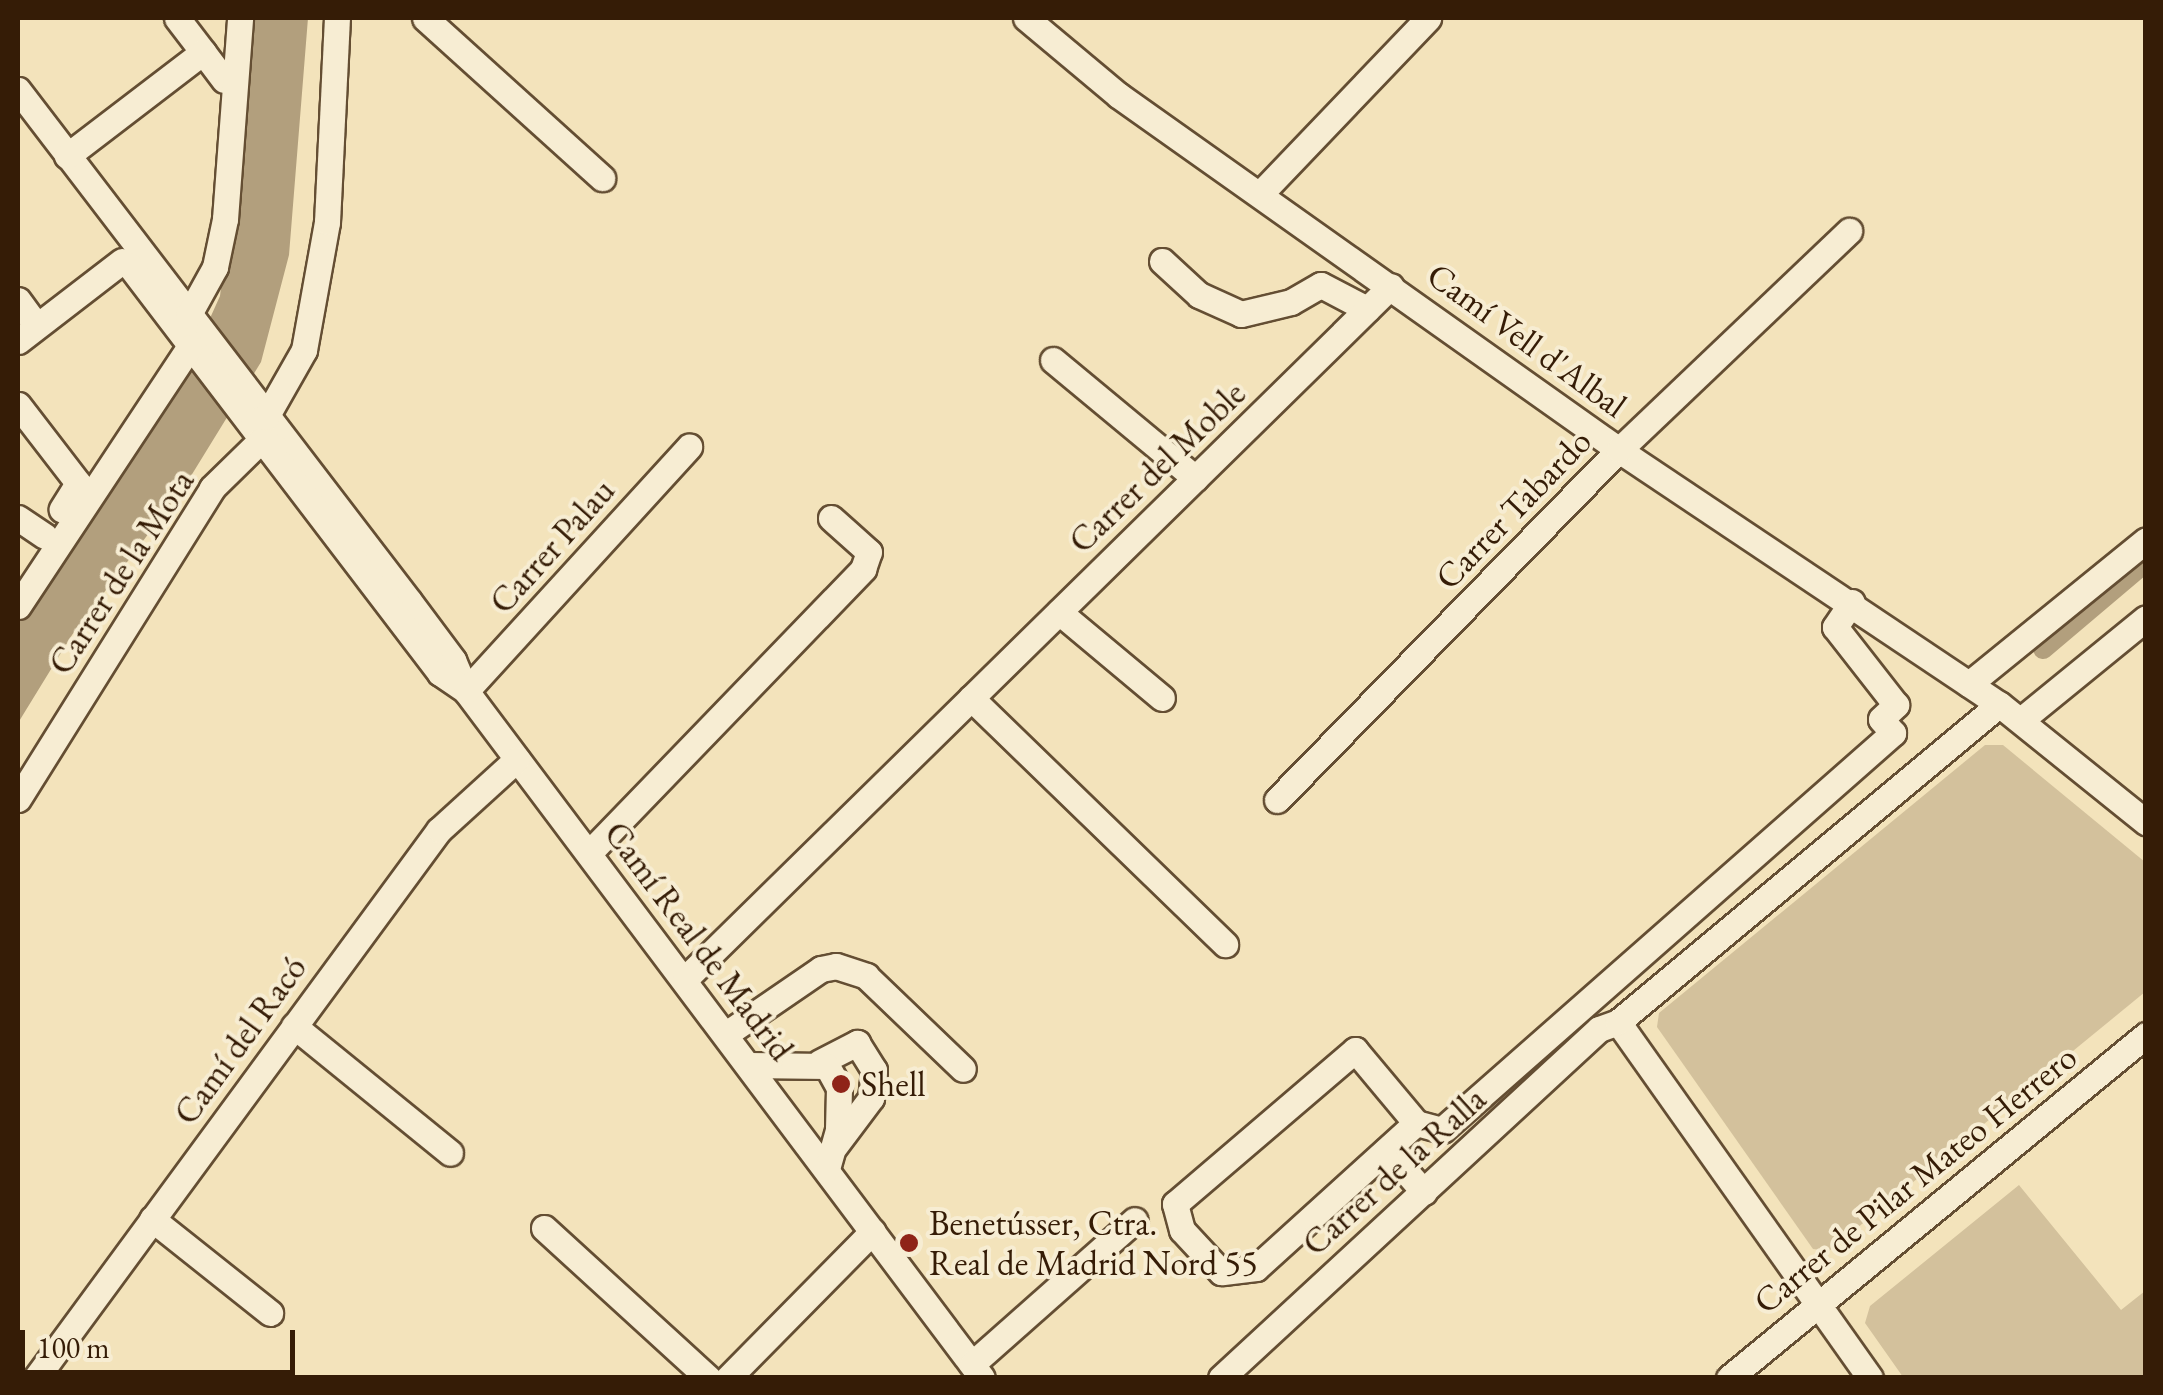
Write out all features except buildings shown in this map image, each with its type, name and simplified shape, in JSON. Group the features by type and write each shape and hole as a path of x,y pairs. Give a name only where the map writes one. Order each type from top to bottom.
{"street":[{"path":"177,18 224,80"},
{"path":"18,606 192,330 214,268 225,219 240,18"},
{"name":"Carrer de la Mota","path":"18,799 212,488 304,350 327,222 336,18"},
{"path":"425,18 602,178"},
{"name":"Camí Vell d'Albal","path":"1026,18 1118,95 1620,450 1999,704 2146,822"},
{"path":"1261,193 1428,18"},
{"path":"67,156 202,52"},
{"path":"18,90 67,156 129,254"},
{"path":"18,117 192,330 255,422"},
{"name":"Carrer Tabardo","path":"1277,800 1620,450 1849,231"},
{"path":"18,300 27,334 129,254"},
{"path":"1162,261 1199,295 1241,314 1292,302 1322,285 1367,310"},
{"name":"Carrer del Moble","path":"685,978 1391,286"},
{"path":"1053,360 1195,478"},
{"path":"18,405 78,483 18,576"},
{"name":"Camí Real de Madrid","path":"255,422 311,492 333,500 453,660 466,691 749,1065 829,1159 873,1231 977,1370"},
{"name":"Camí Real de Madrid","path":"255,422 440,673 466,691"},
{"name":"Carrer Palau","path":"466,691 689,448"},
{"path":"18,518 45,536"},
{"path":"589,853 864,568 870,552 831,518"},
{"path":"1969,684 2146,540"},
{"path":"1416,1123 1243,1274 1221,1272 1176,1216 1176,1204 1191,1185 1355,1050 1416,1123 1442,1130 1892,733 1881,719 1896,706 1835,627 1852,602"},
{"path":"1059,612 1162,698"},
{"path":"2020,720 2146,618"},
{"path":"971,698 1225,944"},
{"name":"Carrer de la Ralla","path":"1221,1378 1600,1029 1618,1022 1999,704"},
{"name":"Camí del Racó","path":"30,1371 152,1219 438,830 518,759"},
{"path":"726,1034 836,966 866,976 963,1069"},
{"path":"1618,1022 1870,1378"},
{"path":"294,1026 450,1153"},
{"name":"Carrer de Pilar Mateo Herrero","path":"1729,1378 2146,1035"},
{"path":"749,1065 820,1062 857,1043 874,1070 864,1110 829,1159"},
{"path":"820,1062 839,1088 829,1159"},
{"path":"1387,1150 1424,1192"},
{"path":"152,1219 270,1313"},
{"path":"977,1370 1135,1220"},
{"path":"544,1228 708,1378"},
{"path":"728,1378 873,1231"}],"shaded area":[{"path":"254,18 308,18 289,255 261,362 186,484 72,635 18,723 18,621 179,387 220,296"},
{"path":"1985,745 2003,745 2145,862 2145,992 1829,1251 1813,1249 1657,1027 1659,1013"},
{"path":"2019,1185 2121,1310 2145,1291 2145,1377 1903,1377 1865,1323 1870,1306"}],"waterway":[{"path":"2043,649 2146,562"}],"place":[{"name":"Shell","path":"841,1084"},
{"name":"Benetússer, Ctra. Real de Madrid Nord 55","path":"909,1243"}]}
